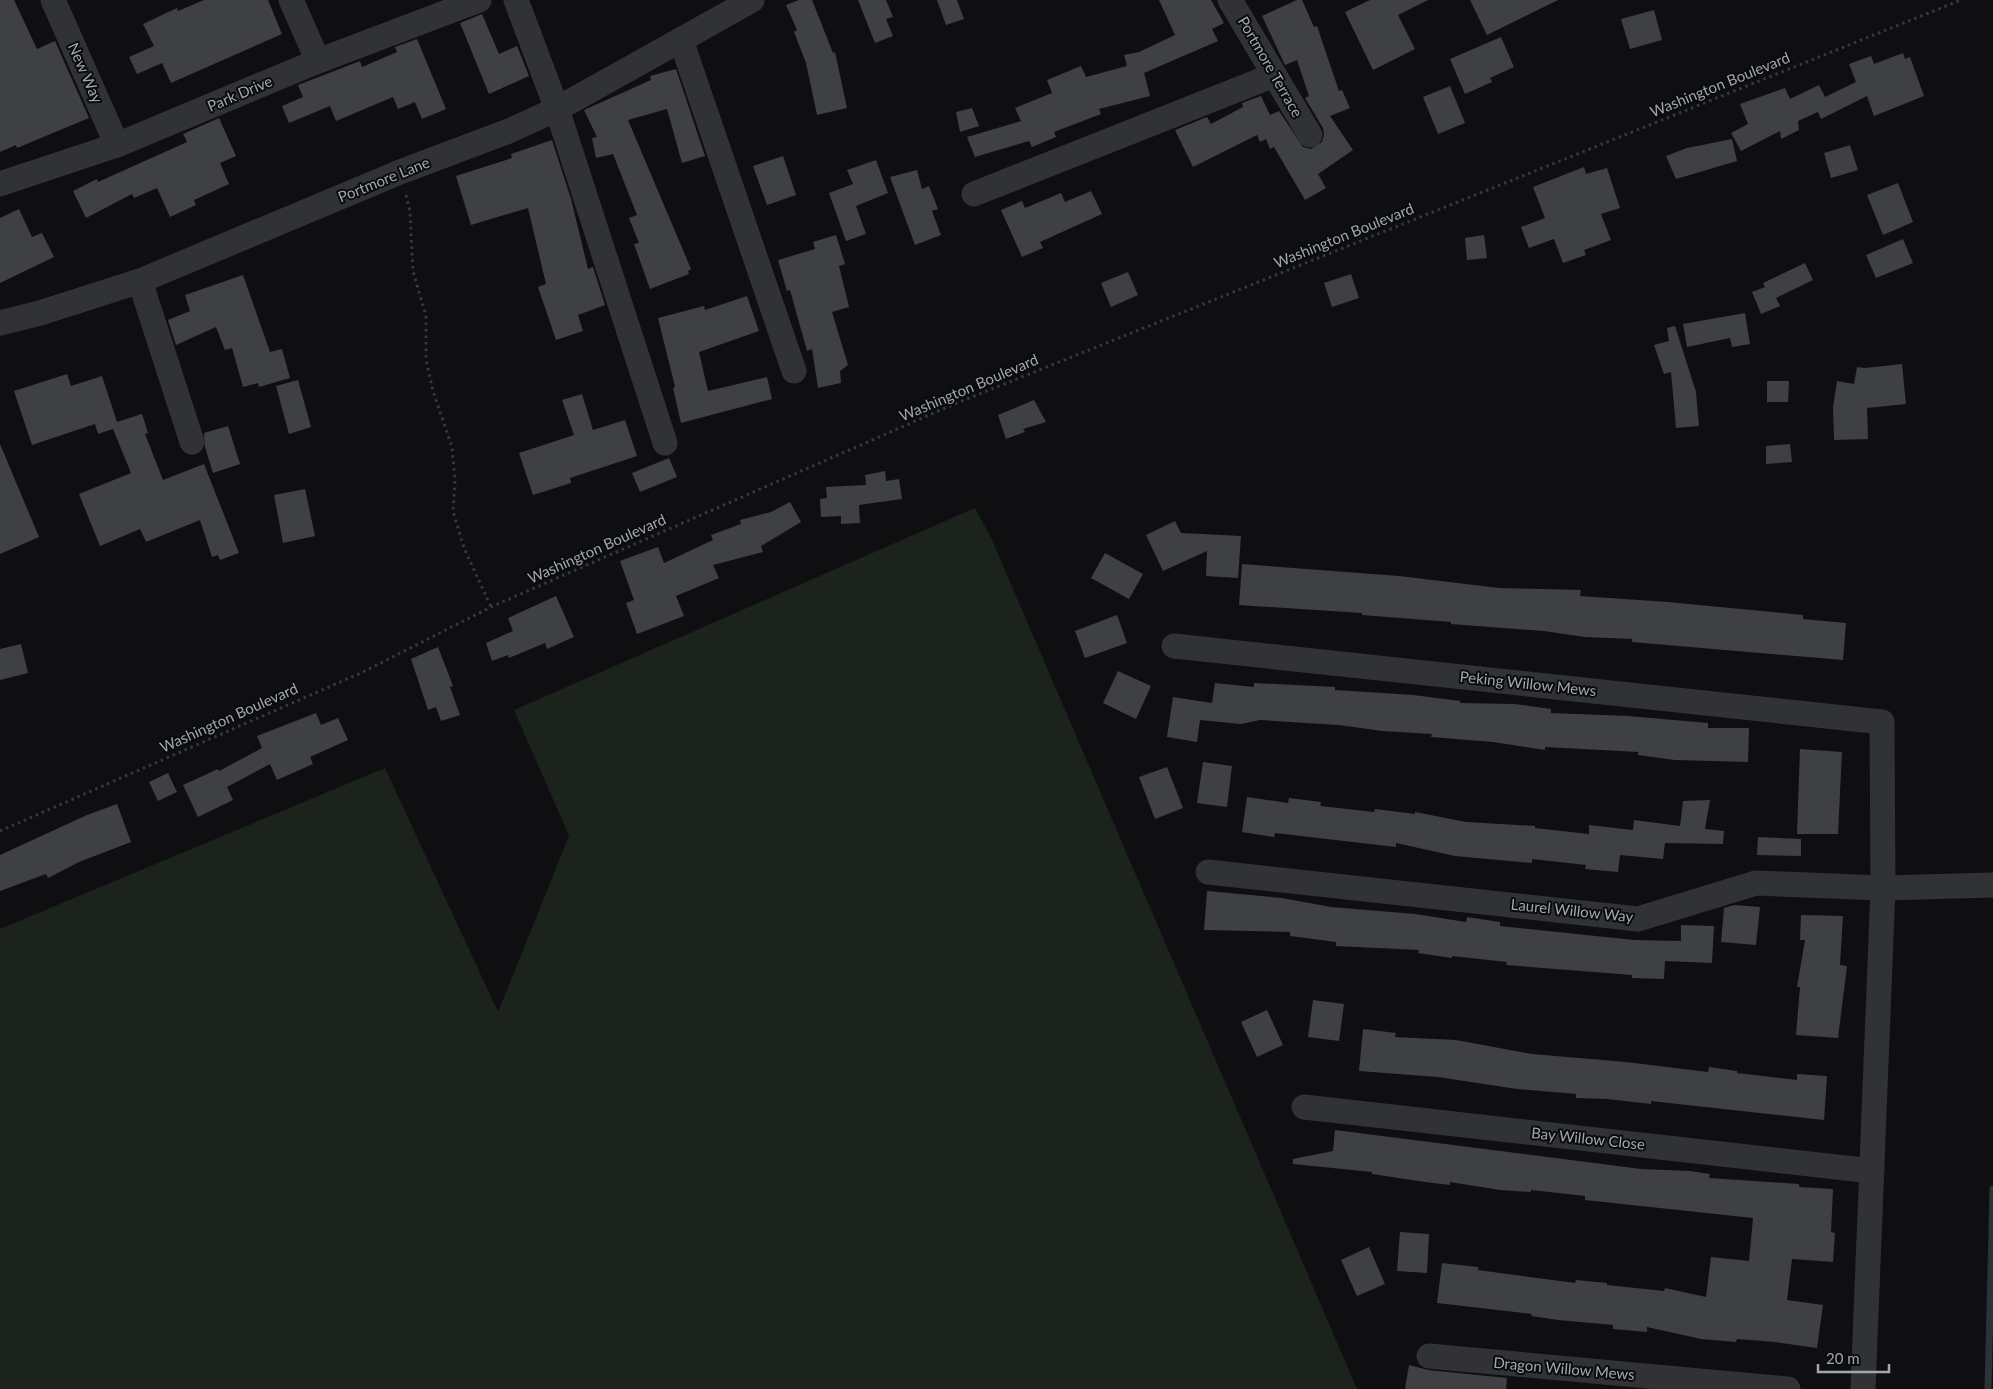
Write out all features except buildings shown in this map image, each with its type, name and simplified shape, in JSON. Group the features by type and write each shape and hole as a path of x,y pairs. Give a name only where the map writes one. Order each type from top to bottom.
{"street":[{"name":"New Way","path":"54,0 117,145"},
{"path":"291,0 318,61"},
{"name":"Park Drive","path":"0,184 117,145 318,61 479,0"},
{"path":"516,0 557,110 665,443"},
{"name":"Portmore Lane","path":"0,323 40,314 140,281 400,172 509,131 557,110 752,0"},
{"name":"Portmore Terrace","path":"1230,0 1310,135"},
{"path":"681,40 794,372"},
{"path":"974,194 1274,75"},
{"path":"140,281 192,442"},
{"name":"Peking Willow Mews","path":"1174,646 1882,722 1884,888"},
{"name":"Laurel Willow Way","path":"1208,872 1638,919 1756,883 1884,888 1993,885"},
{"path":"1864,1389 1884,888"},
{"name":"Bay Willow Close","path":"1304,1107 1872,1171"},
{"name":"Dragon Willow Mews","path":"1429,1356 1788,1389"}],"path":[{"name":"Washington Boulevard","path":"0,831 363,672 491,608 952,406 1961,0"},
{"path":"400,172 410,212 414,271 426,316 426,360 433,391 452,447 455,480 453,510 464,548 491,608"}],"shaded area":[{"path":"975,508 992,540 1357,1389 0,1389 0,929 385,768 498,1012 569,836 514,710"}],"waterway":[{"path":"1988,1389 1993,1189"}]}
